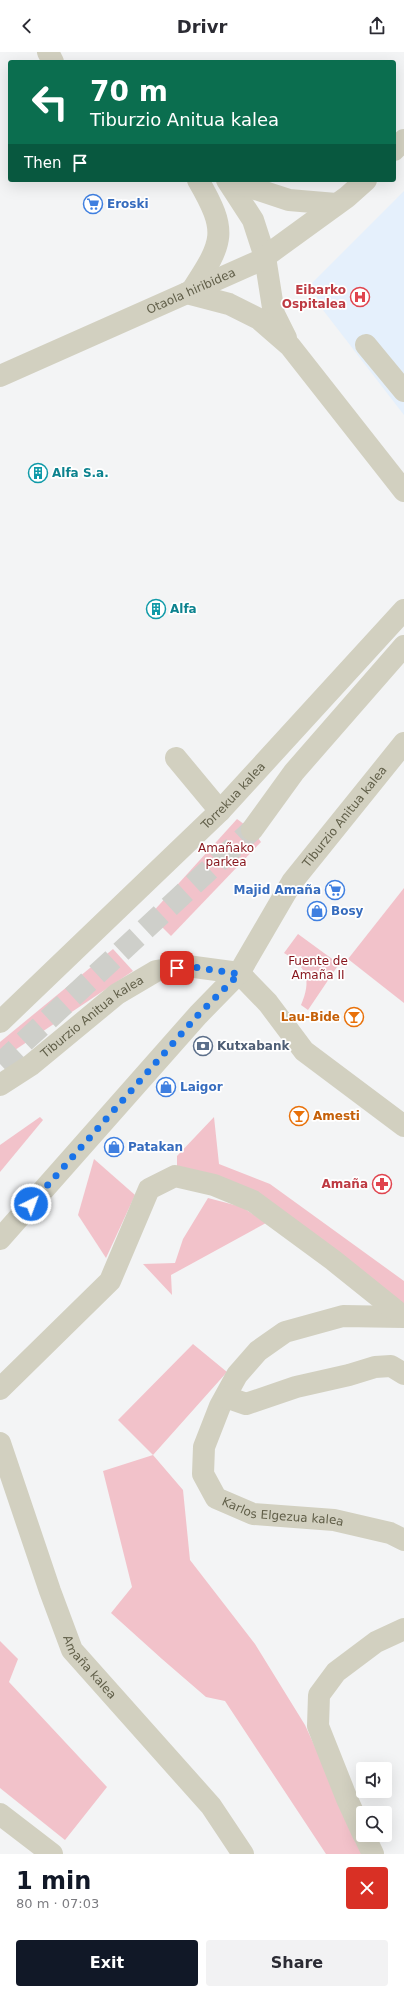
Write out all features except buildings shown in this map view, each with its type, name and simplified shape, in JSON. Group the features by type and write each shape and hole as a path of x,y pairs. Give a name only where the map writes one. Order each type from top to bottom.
{"street":[{"path":"396,148 404,140"},
{"path":"199,182 214,208 219,224 218,241 212,260 190,292 229,304 259,319 290,346 404,491"},
{"path":"229,182 253,220 265,256 274,314 290,346"},
{"path":"234,182 289,200 336,204"},
{"name":"Otaola hiribidea","path":"0,376 190,292 265,256 357,189 364,182"},
{"path":"366,345 404,391"},
{"name":"Torrekua kalea","path":"0,1022 220,811 404,610"},
{"path":"252,830 294,772 404,646"},
{"name":"Tiburzio Anitua kalea","path":"0,1239 198,1015 239,974 292,882 404,743"},
{"path":"176,758 220,811"},
{"name":"Tiburzio Anitua kalea","path":"0,1085 31,1065 117,994 156,971 187,966 239,974"},
{"path":"239,974 268,1003 304,1051 404,1126"},
{"path":"0,1389 110,1281 149,1189 175,1176 214,1185 253,1201 333,1260 404,1317"},
{"name":"Karlos Elgezua kalea","path":"404,1317 343,1316 285,1332 258,1351 237,1375 220,1406 204,1447 203,1474 216,1498 254,1514 334,1520 390,1533 404,1540"},
{"path":"226,1397 246,1404 296,1387 349,1375 375,1367 391,1366 404,1374"},
{"name":"Amaña kalea","path":"0,1443 50,1591 72,1650 211,1806 243,1854"},
{"path":"356,1820 346,1799 318,1726 319,1695 336,1672 376,1642 404,1629"},
{"path":"0,1814 52,1854"},
{"path":"367,1842 373,1854"}],"shaded area":[{"name":"Eibarko Ospitalea","path":"404,191 404,415 323,310 311,284"}],"green space":[{"name":"Amañako parkea","path":"237,819 252,830 261,842 171,936 150,915"},
{"path":"404,888 404,1003 348,959"},
{"name":"Fuente de Amaña II","path":"298,934 339,964 308,1010 301,1005 307,981 305,975 298,964 284,953"},
{"path":"113,949 133,971 0,1060 0,1042"},
{"path":"40,1117 43,1120 0,1172 0,1145"},
{"path":"214,1117 219,1164 270,1184 404,1281 404,1304 177,1168 177,1156"},
{"path":"94,1159 135,1195 106,1258 78,1215"},
{"path":"208,1198 242,1207 266,1223 171,1275 172,1295 143,1264 175,1263 183,1239"},
{"path":"193,1344 227,1372 153,1455 118,1420"},
{"path":"153,1455 183,1490 190,1560 255,1644 305,1725 356,1837 356,1842 359,1842 364,1854 326,1854 225,1701 206,1697 111,1613 132,1587 103,1471"},
{"path":"0,1641 18,1659 9,1682 107,1787 65,1840 0,1788"}],"tunnel":[{"path":"0,1064 252,830"}],"place":[{"name":"Eroski","path":"93,204"},
{"name":"Eibarko Ospitalea","path":"360,297"},
{"name":"Alfa S.a.","path":"38,473"},
{"name":"Alfa","path":"156,609"},
{"name":"Majid Amaña","path":"335,890"},
{"name":"Bosy","path":"317,911"},
{"name":"Lau-Bide","path":"354,1017"},
{"name":"Kutxabank","path":"203,1046"},
{"name":"Laigor","path":"166,1087"},
{"name":"Amesti","path":"299,1116"},
{"name":"Patakan","path":"114,1147"},
{"name":"Amaña","path":"382,1184"}],"route":[{"path":"31,1204 63,1170 198,1015 239,974 187,966 177,968"}]}
